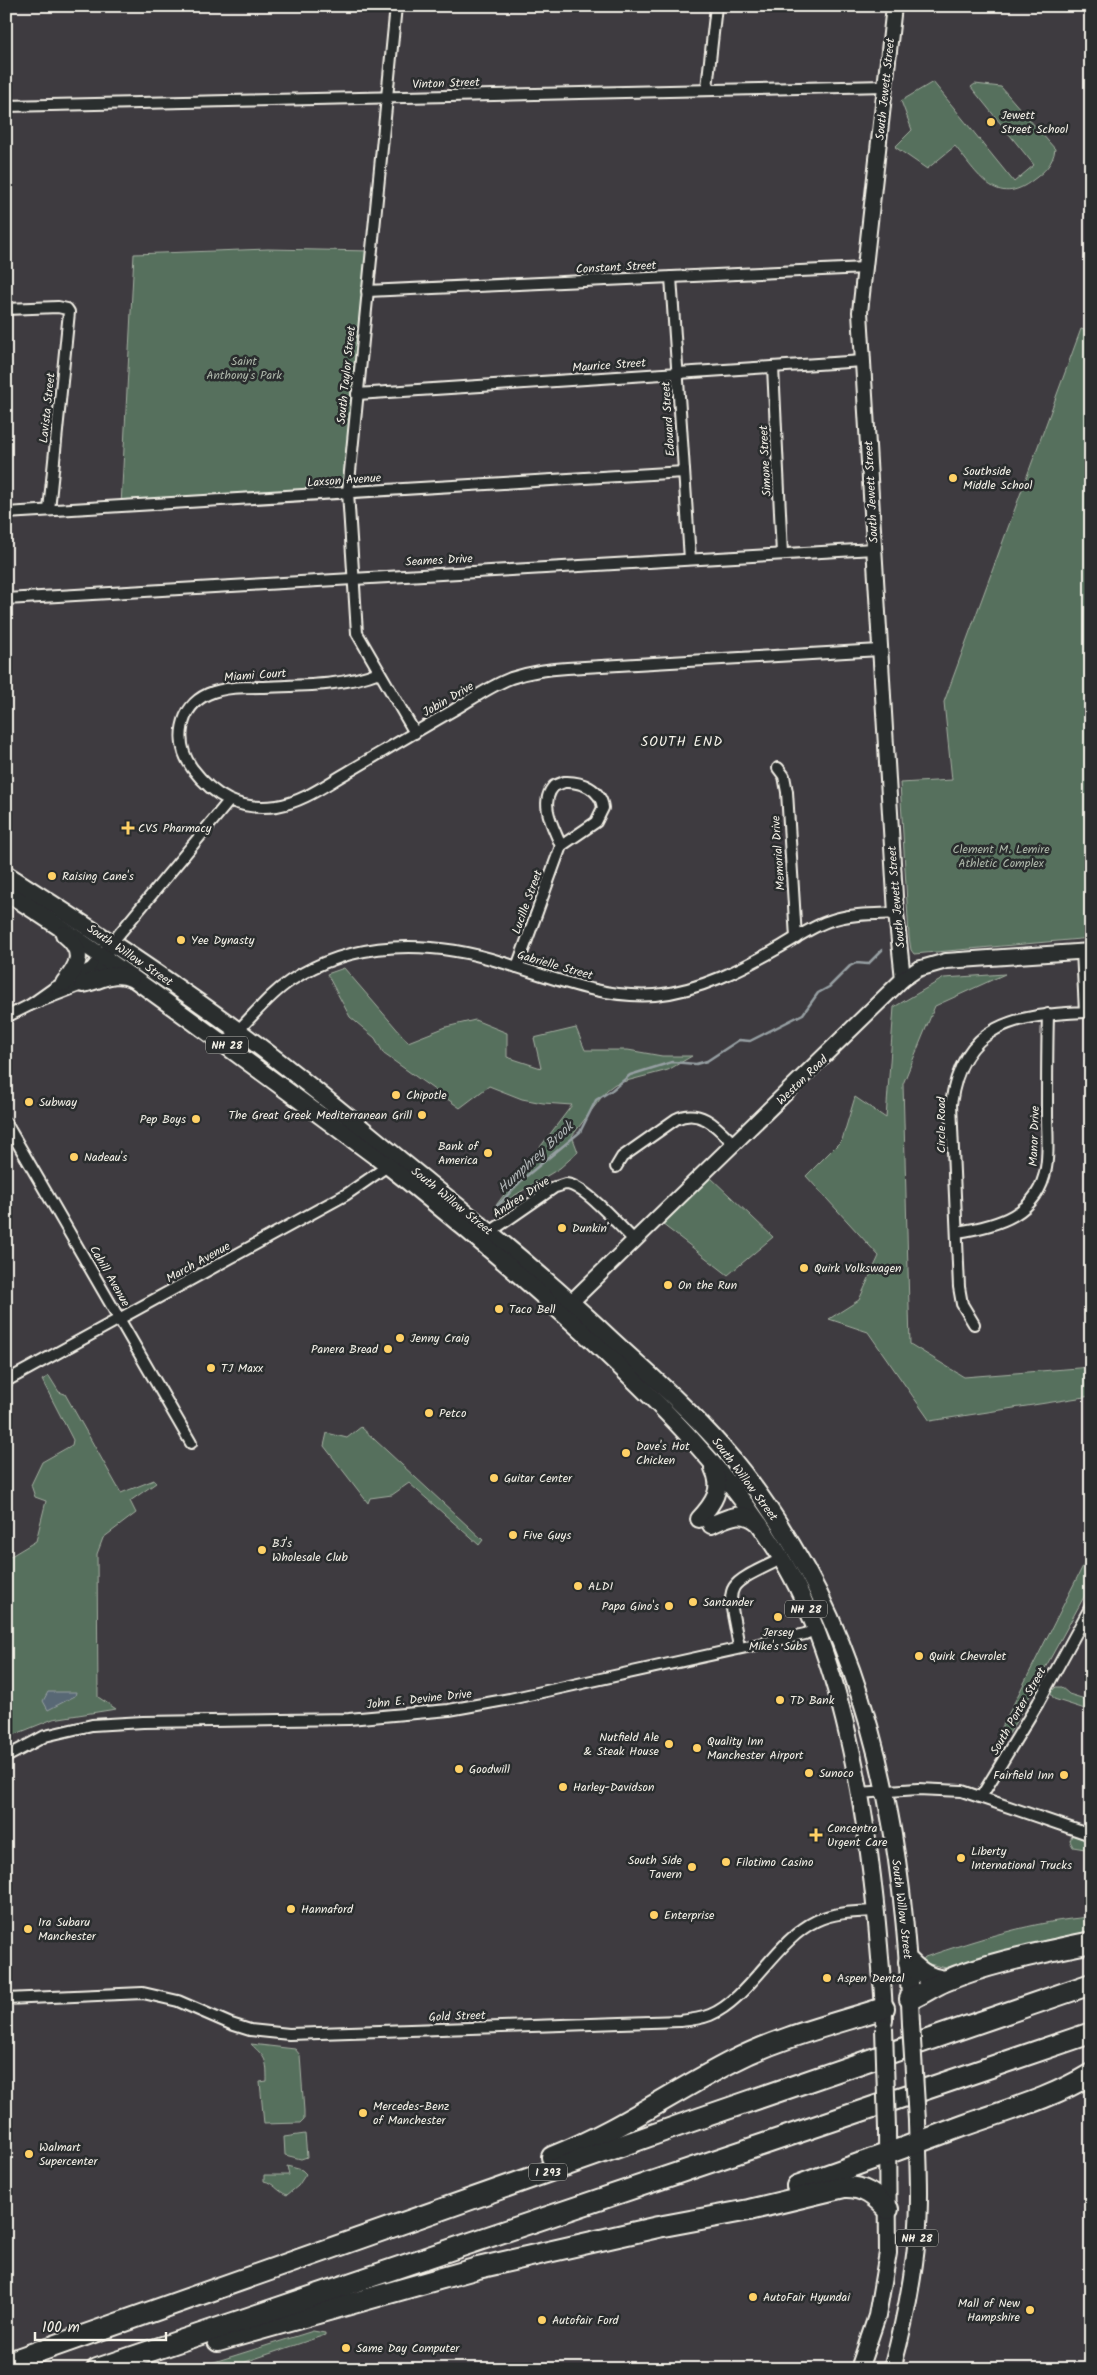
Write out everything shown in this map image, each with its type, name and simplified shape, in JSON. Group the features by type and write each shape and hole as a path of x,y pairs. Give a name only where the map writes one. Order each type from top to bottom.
{"highway":[{"path":"910,2000 944,1982 1038,1954 1091,1942"},
{"path":"909,1962 918,1972 944,1982"},
{"name":"I 293","path":"6,2363 689,2122 1091,1984"},
{"path":"168,2306 261,2264 574,2148 628,2122 707,2075 753,2052 884,2008"},
{"path":"96,2369 461,2244 824,2125 1091,2033"},
{"path":"658,2227 791,2188 918,2144 957,2128 1035,2103 1063,2091 1091,2074"},
{"path":"130,2369 224,2339 459,2273 658,2227 749,2210 844,2187 853,2186 867,2191 888,2209"}],"main road":[{"name":"South Willow Street","path":"6,874 107,952 144,985 490,1232 566,1307 710,1462 759,1524 781,1559 815,1630 837,1696 859,1793 876,1911 884,2008 888,2252 882,2294 859,2369"},
{"name":"South Willow Street","path":"6,892 239,1031 393,1162 471,1233 650,1373 730,1457 790,1541 811,1579 831,1622 863,1710 884,1790 909,1962 919,2200 914,2262 909,2295 892,2369"},
{"path":"40,913 69,938 77,950 78,965 64,982"},
{"path":"83,984 120,974 144,985"},
{"path":"710,1462 718,1479 718,1490 705,1522 736,1515 749,1516 759,1524"},
{"path":"884,2008 910,2000"}],"street":[{"name":"South Taylor Street","path":"396,6 348,492 357,633 415,733"},
{"path":"707,88 716,6"},
{"name":"South Jewett Street","path":"894,6 860,312 896,913 903,980"},
{"name":"Vinton Street","path":"6,106 387,98 707,88 886,86"},
{"name":"Constant Street","path":"367,292 866,268"},
{"name":"Edouard Street","path":"671,277 690,559"},
{"name":"Lavista Street","path":"6,309 58,307 67,309 69,316 48,510"},
{"name":"Maurice Street","path":"357,394 863,361"},
{"name":"Simone Street","path":"773,367 782,554"},
{"name":"Laxson Avenue","path":"6,513 684,472"},
{"name":"Seames Drive","path":"6,599 874,549"},
{"name":"Jobin Drive","path":"229,801 266,806 297,801 504,682 535,672 880,650"},
{"name":"Miami Court","path":"229,801 198,774 182,746 181,730 184,721 188,712 199,700 208,694 228,689 341,683 363,679 379,672"},
{"name":"Memorial Drive","path":"778,768 784,776 787,792 796,938"},
{"path":"575,782 597,794 602,803 602,813 588,829 561,846 548,810 548,795 554,786 575,782"},
{"path":"30,1005 64,982 83,974 107,952 229,801"},
{"name":"Lucille Street","path":"517,967 561,846"},
{"name":"Gabrielle Street","path":"224,1043 239,1031 265,1001 289,981 325,962 357,952 384,948 432,947 466,952 586,988 656,995 683,990 734,971 833,919 896,913"},
{"name":"Weston Road","path":"566,1307 903,980 918,969 946,962 1086,950"},
{"name":"Circle Road","path":"974,1324 962,1304 959,1287 951,1107 955,1082 967,1055 987,1034 1002,1025 1019,1018 1088,1012 1086,950"},
{"path":"6,1017 30,1005 83,984 99,973 107,952"},
{"name":"Manor Drive","path":"956,1232 992,1226 1013,1217 1034,1197 1044,1179 1047,1154 1048,1014"},
{"path":"616,1167 622,1157 676,1119 684,1116 696,1116 707,1120 735,1145"},
{"name":"Cahill Avenue","path":"6,1123 191,1443"},
{"name":"March Avenue","path":"6,1381 347,1194 393,1162"},
{"name":"Andrea Drive","path":"490,1232 555,1188 566,1184 578,1188 635,1241"},
{"path":"739,1647 730,1606 731,1590 745,1576 781,1559"},
{"name":"South Porter Street","path":"981,1797 1038,1702 1091,1606"},
{"name":"John E. Devine Drive","path":"7,1755 45,1736 92,1725 143,1722 349,1719 449,1710 510,1699 815,1630 831,1622"},
{"path":"859,1793 884,1790 947,1790 981,1797 1091,1835"},
{"name":"Gold Street","path":"6,1999 143,1993 178,2001 230,2024 250,2030 290,2034 680,2021 709,2016 726,2006 782,1948 808,1925 838,1914 876,1911"}],"green space":[{"path":"933,82 1014,182 1034,165 971,87 975,84 1001,87 1055,149 1052,159 1044,171 1020,188 1008,191 988,184 971,167 955,146 927,169 895,147 912,130 901,101"},
{"name":"Saint Anthony's Park","path":"268,249 371,251 348,492 121,506 134,254"},
{"name":"Clement M. Lemire Athletic Complex","path":"1081,329 1091,332 1091,938 914,954 911,950 909,937 900,783 952,780 944,702"},
{"path":"344,968 408,1042 446,1027 475,1020 507,1033 507,1057 541,1068 534,1038 576,1028 585,1050 628,1050 662,1056 692,1056 668,1070 615,1084 607,1090 572,1136 578,1152 560,1168 494,1208 572,1105 522,1099 489,1086 460,1108 384,1054 375,1038 350,1017 327,974"},
{"path":"1005,974 935,1006 903,1084 910,1344 964,1377 1091,1367 1091,1396 930,1421 868,1332 829,1319 859,1300 879,1256 806,1176 842,1140 855,1097 886,1118 894,1007 944,978"},
{"path":"709,1176 773,1237 728,1275 662,1224"},
{"path":"49,1376 59,1392 65,1394 121,1493 154,1480 156,1483 130,1501 136,1513 103,1538 97,1554 98,1697 116,1709 53,1719 11,1736 6,1729 6,1559 36,1541 46,1501 35,1497 31,1485 42,1462 72,1445 73,1440 42,1380"},
{"path":"361,1427 483,1540 479,1545 409,1483 392,1495 370,1498 368,1503 324,1446 327,1433 347,1438"},
{"path":"1091,1550 1091,1584 1009,1734 999,1733"},
{"path":"1056,1687 1061,1687 1069,1694 1091,1701 1091,1711 1054,1699 1050,1692"},
{"path":"1072,1835 1091,1841 1091,1850 1073,1847 1070,1841"},
{"path":"1091,1917 1091,1931 1046,1940 946,1968 921,1962 925,1957 1007,1932 1049,1922"},
{"path":"251,2044 295,2049 300,2055 304,2119 300,2123 264,2124 260,2082 267,2081 267,2068 263,2056"},
{"path":"305,2134 307,2157 301,2159 285,2155 284,2137"},
{"path":"287,2166 302,2170 306,2174 298,2186 287,2195 264,2181 264,2175 289,2175"},
{"path":"313,2331 325,2333 325,2335 248,2361 233,2369 192,2369"}],"water":[{"path":"48,1692 76,1692 75,1696 48,1710 43,1701"}],"waterway":[{"name":"Humphrey Brook","path":"497,1206 524,1178 580,1132 596,1100 630,1075 672,1062 696,1064 707,1061 739,1040 750,1041 803,1014 818,993 829,987 850,966 856,963 868,964 882,950"}],"place":[{"name":"Jewett Street School","path":"991,122"},
{"name":"Southside Middle School","path":"953,478"},
{"name":"CVS Pharmacy","path":"128,828"},
{"name":"Raising Cane's","path":"52,876"},
{"name":"Yee Dynasty","path":"181,940"},
{"name":"Chipotle","path":"396,1095"},
{"name":"Subway","path":"29,1102"},
{"name":"The Great Greek Mediterranean Grill","path":"422,1115"},
{"name":"Pep Boys","path":"196,1119"},
{"name":"Bank of America","path":"488,1153"},
{"name":"Nadeau's","path":"74,1157"},
{"name":"Dunkin'","path":"562,1228"},
{"name":"Quirk Volkswagen","path":"804,1268"},
{"name":"On the Run","path":"668,1285"},
{"name":"Taco Bell","path":"499,1309"},
{"name":"Jenny Craig","path":"400,1338"},
{"name":"Panera Bread","path":"388,1349"},
{"name":"TJ Maxx","path":"211,1368"},
{"name":"Petco","path":"429,1413"},
{"name":"Dave's Hot Chicken","path":"626,1453"},
{"name":"Guitar Center","path":"494,1478"},
{"name":"Five Guys","path":"513,1535"},
{"name":"BJ's Wholesale Club","path":"262,1550"},
{"name":"ALDI","path":"578,1586"},
{"name":"Santander","path":"693,1602"},
{"name":"Papa Gino's","path":"669,1606"},
{"name":"Jersey Mike's Subs","path":"778,1617"},
{"name":"Quirk Chevrolet","path":"919,1656"},
{"name":"TD Bank","path":"780,1700"},
{"name":"Nutfield Ale & Steak House","path":"669,1744"},
{"name":"Quality Inn Manchester Airport","path":"697,1748"},
{"name":"Goodwill","path":"459,1769"},
{"name":"Sunoco","path":"809,1773"},
{"name":"Fairfield Inn","path":"1064,1775"},
{"name":"Harley-Davidson","path":"563,1787"},
{"name":"Concentra Urgent Care","path":"816,1835"},
{"name":"Liberty International Trucks","path":"961,1858"},
{"name":"Filotimo Casino","path":"726,1862"},
{"name":"South Side Tavern","path":"692,1867"},
{"name":"Hannaford","path":"291,1909"},
{"name":"Enterprise","path":"654,1915"},
{"name":"Ira Subaru Manchester","path":"28,1929"},
{"name":"Aspen Dental","path":"827,1978"},
{"name":"Mercedes-Benz of Manchester","path":"363,2113"},
{"name":"Walmart Supercenter","path":"29,2154"},
{"name":"AutoFair Hyundai","path":"753,2297"},
{"name":"Mall of New Hampshire","path":"1030,2310"},
{"name":"Autofair Ford","path":"542,2320"},
{"name":"Same Day Computer","path":"346,2348"}],"district":[{"name":"SOUTH END","path":"682,741"}]}
